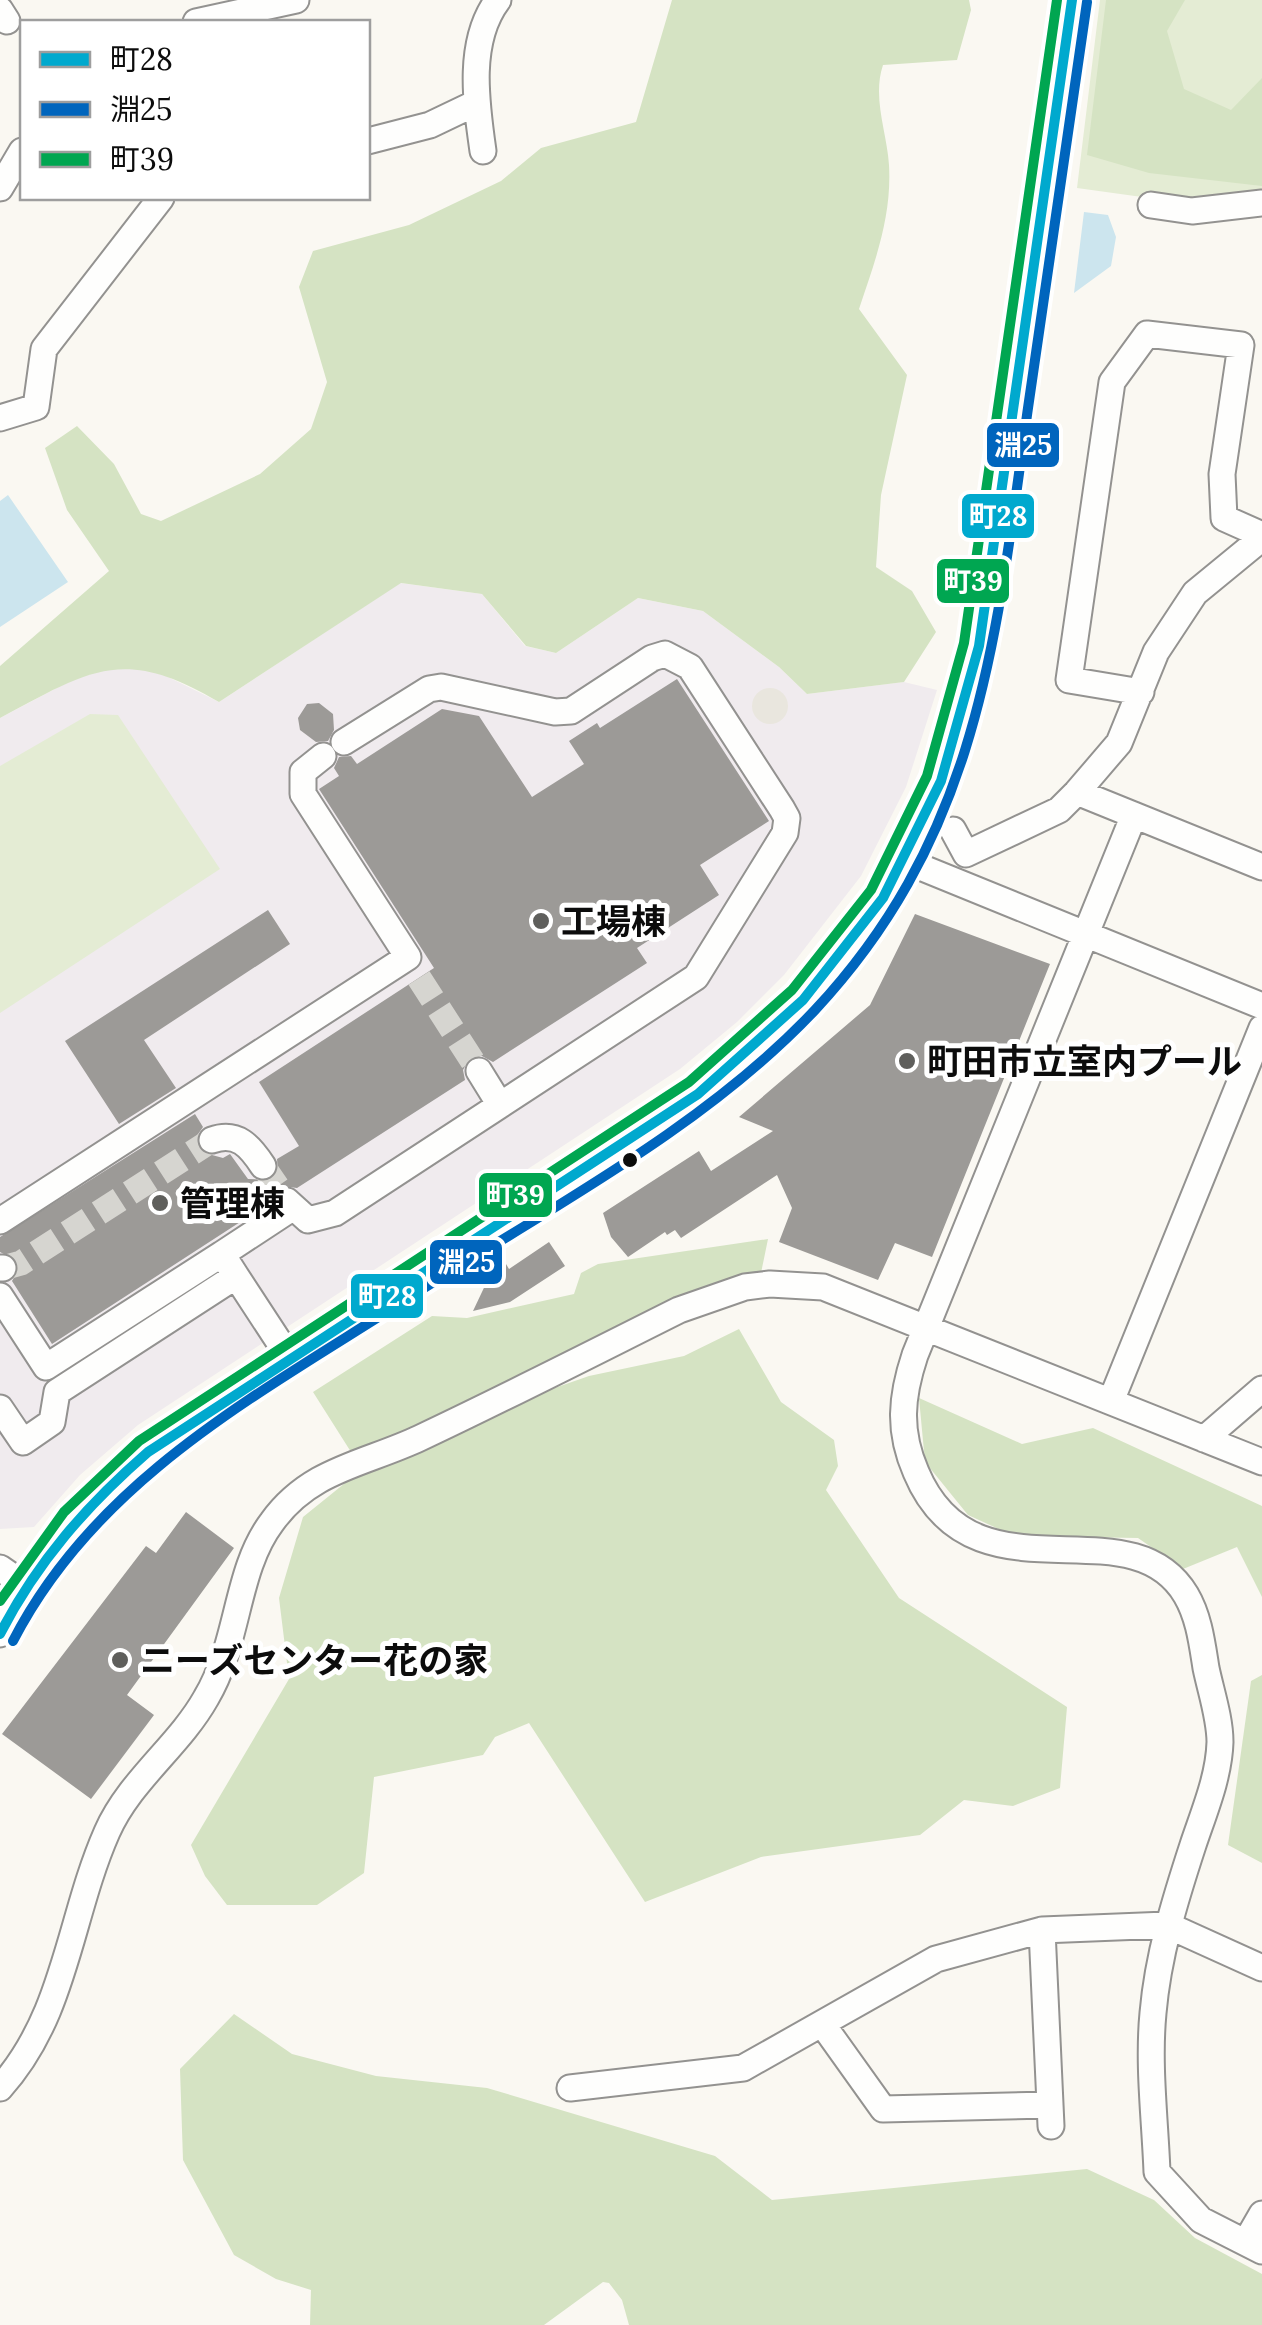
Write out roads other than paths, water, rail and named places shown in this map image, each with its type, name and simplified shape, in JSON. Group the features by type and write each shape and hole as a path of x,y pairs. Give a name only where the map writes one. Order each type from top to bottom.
{"street":[{"path":"213,20 264,14 296,0"},
{"path":"483,150 476,103 478,54 486,16 498,0"},
{"path":"0,1634 26,1586 70,1526 136,1462 289,1358 667,1114 737,1064 783,1022 842,957 908,862 957,742 979,646 1072,0"},
{"path":"370,140 430,125 476,103"},
{"path":"0,188 20,154"},
{"path":"0,418 36,407 44,349 159,200"},
{"path":"1151,206 1192,211 1262,203"},
{"path":"953,830 966,854 1058,810 1077,792 1119,743 1141,692 1156,652 1195,593 1262,536 1224,518 1222,474 1241,345 1147,334 1112,382 1069,680 1141,692"},
{"path":"0,1221 413,968 303,794 303,772 429,689 556,712 570,711 652,658 666,654 690,668 787,818 785,833 702,971 335,1213 308,1220 289,1205 229,1265 57,1392 52,1422 23,1442 0,1408"},
{"path":"1077,792 1262,867"},
{"path":"1134,816 905,1385 901,1423 920,1482 939,1509 965,1530 1027,1552 1113,1551 1139,1557 1166,1572 1186,1595 1199,1626 1220,1742 1213,1785 1167,1925 1152,2015 1156,2172 1201,2220 1254,2246 1262,2214"},
{"path":"908,862 1262,1006"},
{"path":"1111,1400 1262,1028"},
{"path":"479,1071 500,1104"},
{"path":"212,1140 235,1138 247,1144 264,1166"},
{"path":"229,1265 289,1358"},
{"path":"0,1296 46,1367 229,1265"},
{"path":"0,2088 28,2052 58,1990 107,1831 130,1794 206,1700 235,1634 252,1555 288,1501 313,1480 415,1440 679,1310 745,1288 770,1284 823,1288 1262,1462"},
{"path":"1204,1438 1262,1389"},
{"path":"0,1568 26,1586"},
{"path":"570,2088 743,2068 936,1958 1042,1930 1167,1925 1262,1968"},
{"path":"823,2025 883,2109 1051,2115 1042,1930"}],"water":[{"path":"1084,212 1108,215 1116,237 1111,266 1074,293"},
{"path":"8,495 68,582 0,627 0,501"}],"tunnel":[{"path":"419,978 479,1071"},
{"path":"3,1268 21,1263 212,1140"},
{"path":"263,1166 287,1201"}],"place":[{"name":"工場棟","path":"541,921"},
{"name":"町田市立室内プール","path":"907,1061"},
{"name":"管理棟","path":"160,1203"},
{"name":"ニーズセンター花の家","path":"120,1660"}]}
